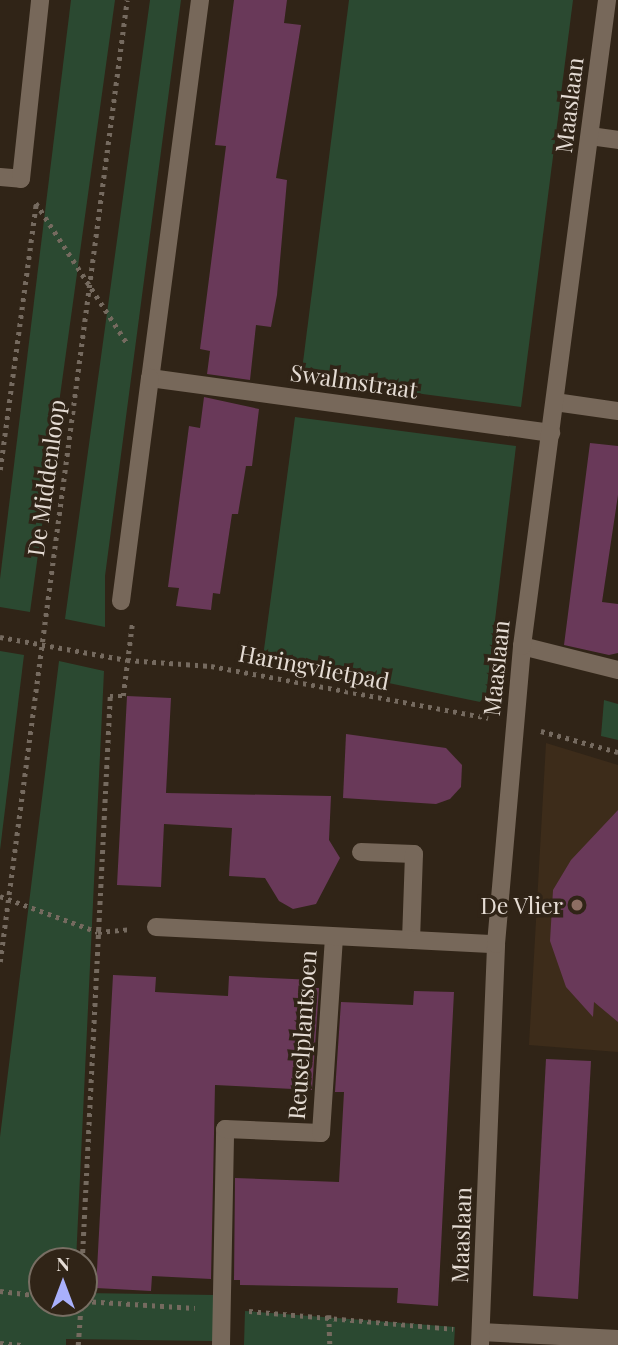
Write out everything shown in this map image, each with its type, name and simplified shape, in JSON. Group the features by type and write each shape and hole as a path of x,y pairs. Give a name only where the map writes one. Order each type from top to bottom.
{"street":[{"path":"0,177 20,179 40,0"},
{"path":"121,601 201,0"},
{"name":"Maaslaan","path":"481,1338 496,944 522,646 607,0"},
{"path":"590,136 618,139"},
{"name":"Swalmstraat","path":"150,378 551,433"},
{"path":"555,402 618,411"},
{"path":"522,646 618,670"},
{"path":"361,852 414,854 411,940"},
{"name":"Reuselplantsoen","path":"156,928 496,944"},
{"name":"Reuselplantsoen","path":"222,1339 225,1129 321,1133 334,937"},
{"path":"481,1338 618,1339"}],"path":[{"name":"De Middenloop","path":"0,962 127,0"},
{"path":"20,179 150,378"},
{"path":"0,470 36,203"},
{"name":"Haringvlietpad","path":"0,637 127,660 211,666 515,723 618,751"},
{"path":"83,1247 110,696 123,696 127,660"},
{"path":"0,896 98,932 156,928"},
{"path":"0,1291 28,1294"},
{"path":"98,1303 329,1315 481,1338"},
{"path":"329,1315 330,1345"},
{"path":"78,1345 81,1317"},
{"path":"0,1343 22,1345"}],"shaded area":[{"name":"De Vlier","path":"546,743 618,765 618,1052 529,1045"}],"green space":[{"path":"71,0 115,0 30,612 0,607 0,579"},
{"path":"150,0 181,0 105,576 105,627 65,619"},
{"path":"349,0 573,0 521,407 301,378"},
{"path":"295,417 516,446 485,703 263,657"},
{"path":"0,651 24,655 0,850"},
{"path":"59,661 104,671 77,1247 28,1247 28,1317 98,1317 98,1293 215,1295 213,1341 66,1339 66,1345 0,1345 0,1137"},
{"path":"604,700 618,704 618,740 601,736"},
{"path":"245,1311 455,1327 454,1345 244,1345"}],"building":[{"path":"234,0 287,0 284,23 301,25 276,178 287,180 277,295 271,327 256,325 250,380 207,374 210,351 200,349 226,146 215,145"},
{"path":"204,397 259,409 252,466 246,466 238,514 232,514 220,594 213,593 211,610 176,606 179,588 168,587 189,426 200,428"},
{"path":"590,443 618,446 618,495 602,602 618,604 618,653 609,655 564,645"},
{"path":"127,696 171,698 166,793 331,796 329,840 340,858 316,904 293,909 279,901 265,878 229,876 232,828 164,824 161,887 117,885"},
{"path":"346,734 446,748 462,765 461,787 450,799 436,804 343,798"},
{"path":"618,810 618,1022 594,1002 593,1017 566,987 550,941 553,890 571,860"},
{"path":"113,975 156,977 155,992 228,996 229,976 314,980 314,988 319,988 312,1090 215,1085 211,1279 152,1276 151,1291 98,1288"},
{"path":"414,991 454,992 438,1306 397,1303 398,1288 240,1285 240,1280 234,1280 235,1178 339,1182 344,1092 335,1092 341,1002 413,1005"},
{"path":"546,1059 591,1061 578,1299 533,1296"}],"place":[{"name":"De Vlier","path":"577,905"}]}
